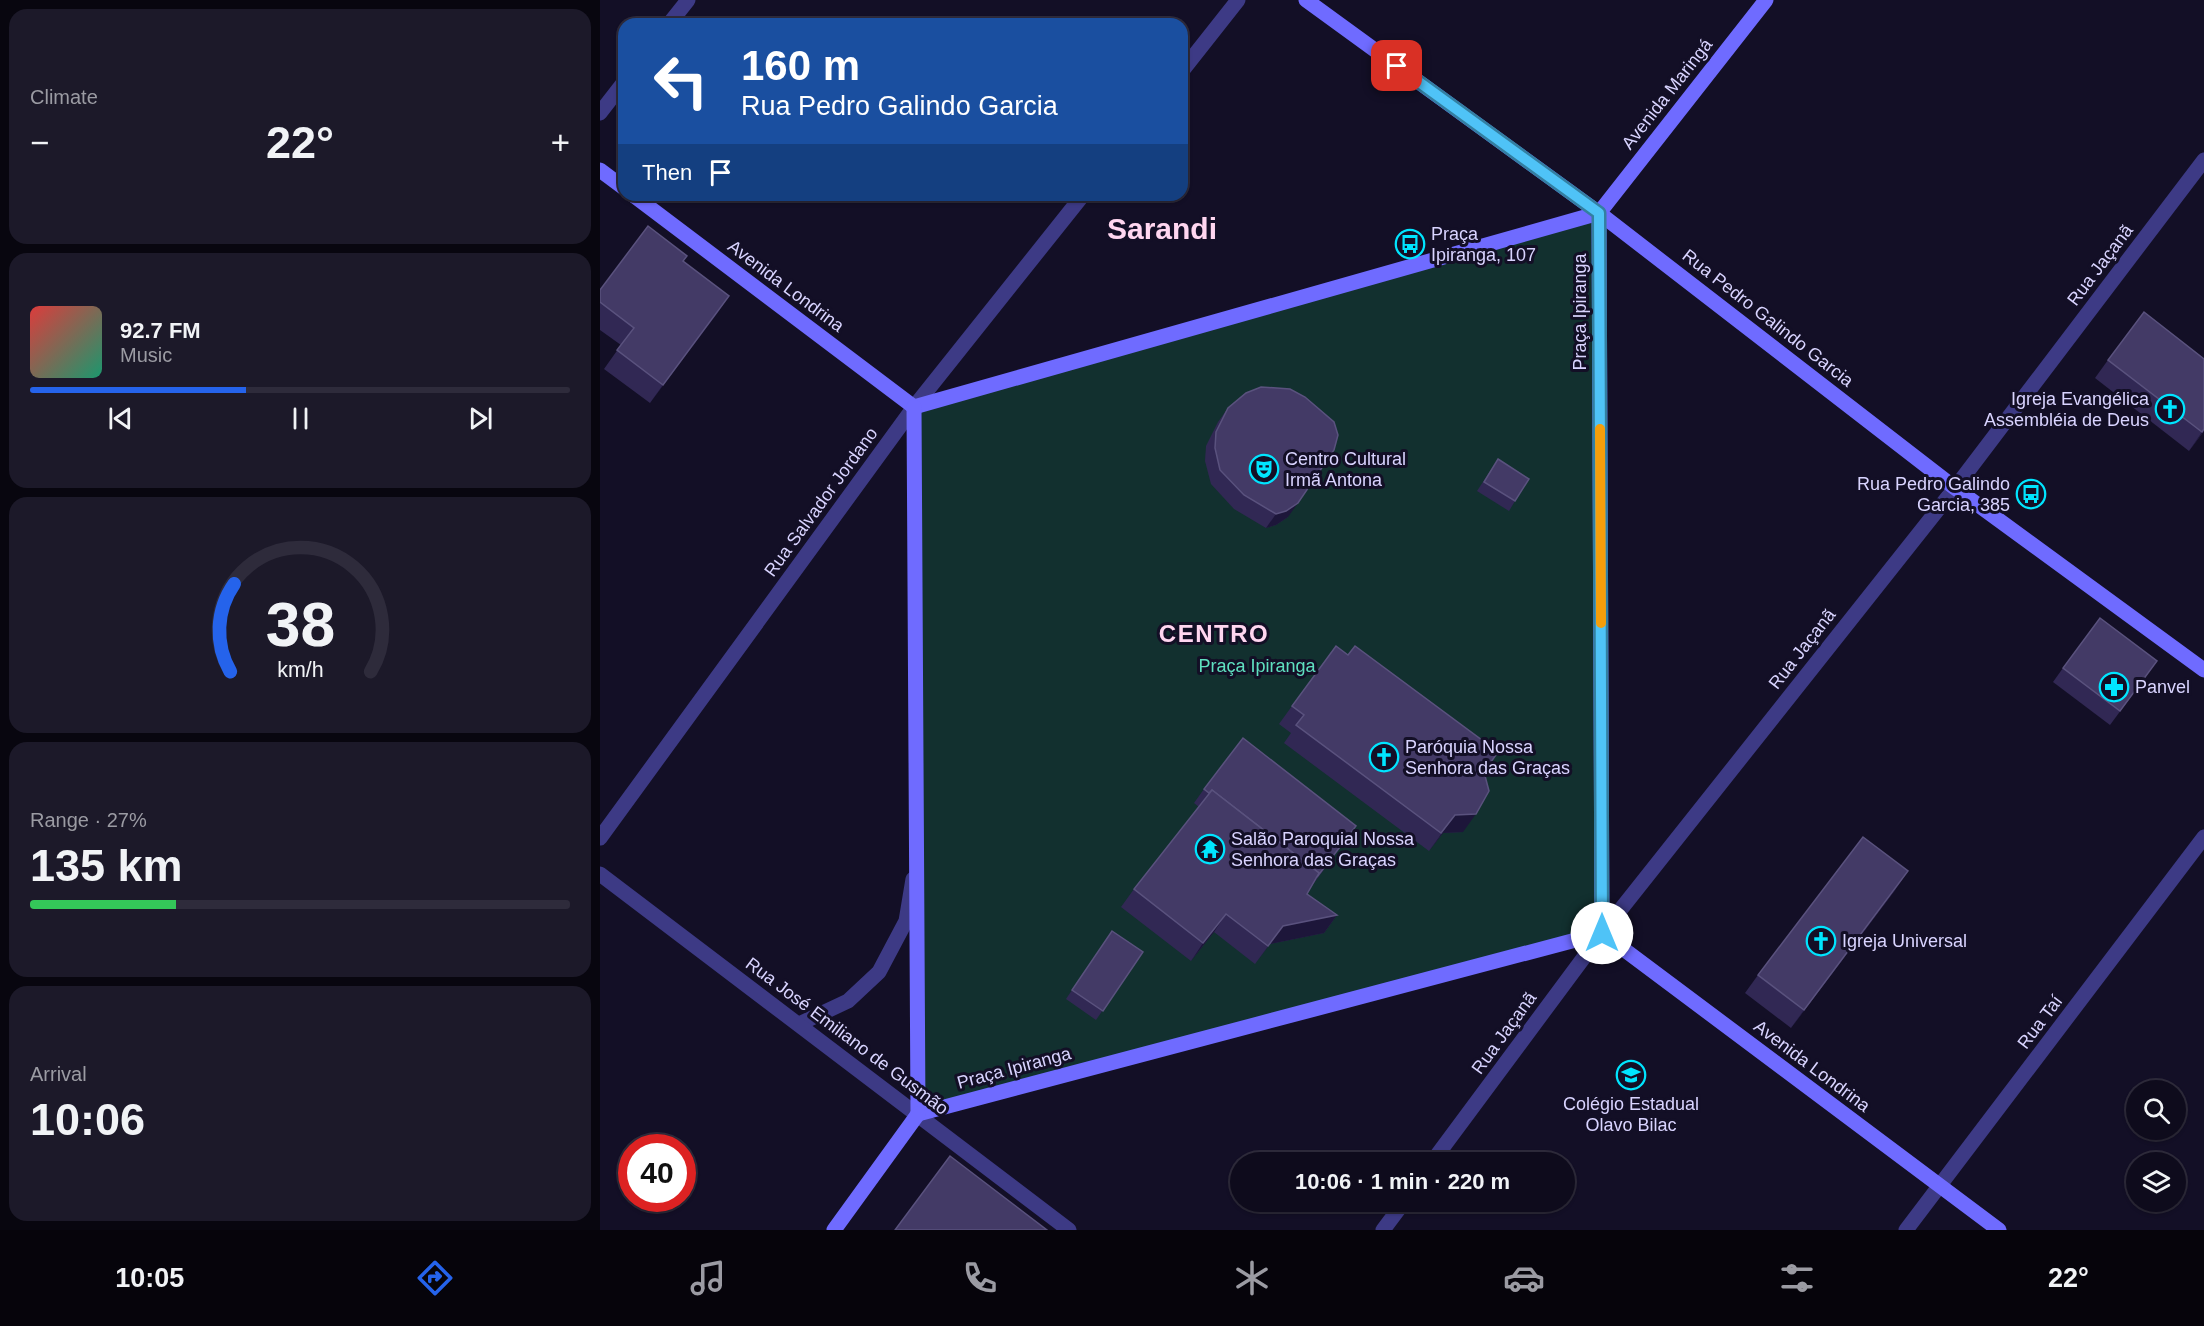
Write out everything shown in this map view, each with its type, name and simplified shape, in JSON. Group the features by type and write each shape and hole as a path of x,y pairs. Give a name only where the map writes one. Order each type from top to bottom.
{"street":[{"path":"674,18 687,0"},
{"path":"1188,63 1238,0"},
{"name":"Rua Pedro Galindo Garcia","path":"1305,0 1599,213 1955,488 2204,670"},
{"name":"Avenida Maringá","path":"1599,213 1766,0"},
{"path":"600,113 618,90"},
{"name":"Rua Jaçanã","path":"1439,1152 1602,933 1955,488 2204,160"},
{"path":"600,170 618,184"},
{"name":"Avenida Londrina","path":"641,201 914,408"},
{"name":"Rua Salvador Jordano","path":"600,838 914,408 1078,201"},
{"path":"834,1230 918,1114 914,408 1599,213"},
{"name":"Praça Ipiranga","path":"918,1114 1602,933 1599,213"},
{"name":"Rua Taí","path":"1906,1230 2204,837"},
{"path":"799,1024 848,1001 879,972 906,921 916,858"},
{"name":"Rua José Emiliano de Gusmão","path":"600,874 1069,1230"},
{"name":"Avenida Londrina","path":"1602,933 1999,1230"},
{"path":"1383,1230 1396,1212"}],"green space":[{"name":"Praça Ipiranga","path":"1599,213 1602,933 918,1114 914,407"}],"building":[{"path":"648,226 687,256 683,261 729,296 663,385 617,350 634,328 600,302 600,290"},
{"path":"2144,312 2204,359 2204,429 2202,432 2108,360"},
{"name":"Centro Cultural Irmã Antona","path":"1261,387 1290,389 1305,397 1334,422 1338,435 1334,450 1298,503 1276,514 1244,495 1220,470 1215,448 1216,432 1228,408 1246,393"},
{"path":"1498,459 1529,479 1515,501 1484,482"},
{"path":"2100,618 2157,661 2120,711 2063,668"},
{"name":"Paróquia Nossa Senhora das Graças","path":"1336,646 1348,655 1355,646 1498,752 1484,772 1489,791 1476,814 1455,815 1441,833 1296,725 1304,715 1292,706"},
{"path":"1243,738 1356,826 1317,877 1319,873 1212,790 1209,793 1204,789"},
{"name":"Salão Paroquial Nossa Senhora das Graças","path":"1212,790 1319,873 1307,894 1337,915 1283,926 1268,946 1226,914 1203,943 1134,889"},
{"name":"Igreja Universal","path":"1863,837 1908,871 1804,1010 1758,975"},
{"path":"1112,931 1143,952 1103,1011 1072,990"},
{"path":"950,1156 1047,1230 895,1230"}],"slow traffic":[{"path":"1600,429 1601,623"}],"place":[{"name":"Praça Ipiranga, 107","path":"1410,244"},
{"name":"Igreja Evangélica Assembléia de Deus","path":"2170,409"},
{"name":"Centro Cultural Irmã Antona","path":"1264,469"},
{"name":"Rua Pedro Galindo Garcia, 385","path":"2031,494"},
{"name":"Panvel","path":"2114,687"},
{"name":"Paróquia Nossa Senhora das Graças","path":"1384,757"},
{"name":"Salão Paroquial Nossa Senhora das Graças","path":"1210,849"},
{"name":"Igreja Universal","path":"1821,941"},
{"name":"Colégio Estadual Olavo Bilac","path":"1631,1075"}],"district":[{"name":"Sarandi","path":"1162,229"},
{"name":"CENTRO","path":"1214,634"}],"route":[{"path":"1397,66 1599,213 1602,933"}]}
